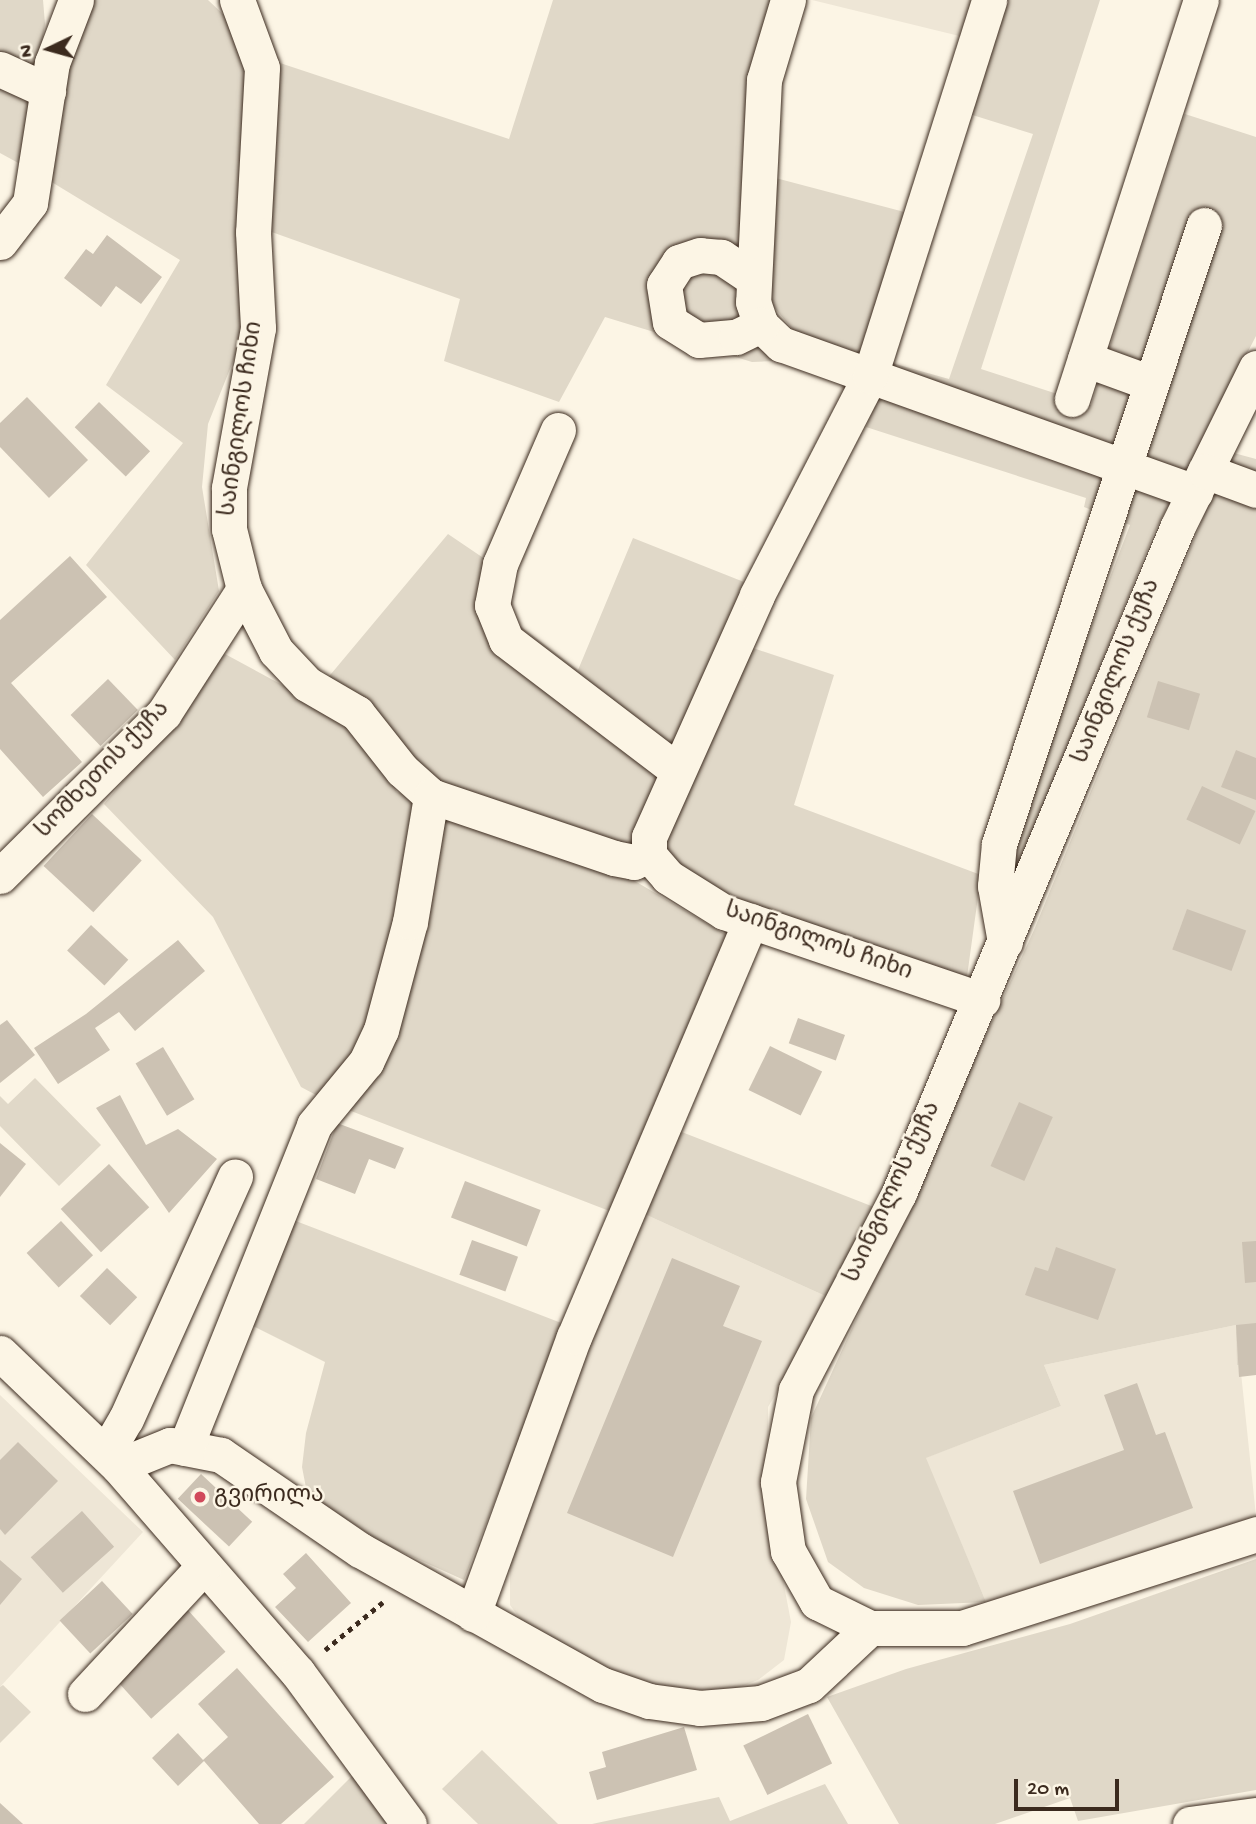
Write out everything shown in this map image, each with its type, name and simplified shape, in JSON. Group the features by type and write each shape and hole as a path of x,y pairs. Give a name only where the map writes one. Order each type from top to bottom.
{"street":[{"path":"0,243 30,203 52,63 76,0"},
{"name":"საინგილოს ჩიხი","path":"237,0 262,68 253,232 258,328 229,488 229,529 244,589 276,651 307,684 357,713 402,770 432,796 614,858 634,862 649,855 668,877 724,912 982,1000"},
{"path":"788,0 764,80 753,302 761,325 781,344 1124,467 1256,490"},
{"path":"649,855 649,837 757,595 870,376 989,0"},
{"path":"1072,399 1201,0"},
{"path":"0,69 48,91"},
{"path":"1005,942 995,886 999,844 1204,225"},
{"path":"754,279 721,257 701,255 679,262 664,285 670,322 699,340 736,337 761,325"},
{"path":"1085,359 1151,383"},
{"name":"საინგილოს ქუჩა","path":"1256,368 1200,482 899,1193 796,1390 779,1482 788,1551 817,1602 870,1629 962,1628 1256,1534"},
{"path":"558,430 500,564 492,605 506,640 678,771"},
{"name":"სომხეთის ქუჩა","path":"0,876 164,713 244,589"},
{"path":"1044,708 1092,734"},
{"path":"184,1448 314,1125 366,1062 381,1030 410,922 432,796"},
{"path":"473,1614 575,1337 751,921"},
{"path":"112,1460 126,1419 235,1176"},
{"path":"184,1290 239,1312"},
{"path":"0,1353 112,1460 298,1673 409,1824"},
{"path":"112,1460 170,1445 221,1455 359,1550 603,1685 649,1702 700,1707 761,1703 809,1685 870,1629"},
{"path":"85,1694 204,1566"},
{"path":"1190,1824 1256,1815"}],"path":[{"path":"298,1673 410,1578"}],"shaded area":[{"path":"0,0 43,0 45,24 22,165 0,153"},
{"path":"95,0 208,0 225,16 255,69 248,324 208,424 202,487 219,591 175,660 86,565 183,443 106,385 180,260 45,178 76,36"},
{"path":"553,0 775,0 741,307 777,361 752,362 605,317 559,402 444,361 460,299 266,230 271,60 509,139"},
{"path":"812,0 997,0 984,42"},
{"path":"997,0 1100,0 981,369 1091,405 1185,114 1256,137 1256,336 1154,533 1007,896 1008,845 1130,525 1084,507 1086,498 866,427 892,363 949,379 1033,134 963,112"},
{"path":"768,176 912,214 862,362 800,338 773,306 766,268"},
{"path":"1230,452 1256,459 1256,1364 1237,1365 1236,1325 1044,1365 1061,1406 926,1458 986,1602 918,1605 864,1588 828,1562 806,1499 811,1418 1034,930"},
{"path":"448,534 513,578 507,616 578,670 633,538 744,582 635,848 436,784 326,680"},
{"path":"750,647 834,675 794,805 981,875 966,984 703,890 663,852 664,829"},
{"path":"225,654 358,726 397,792 628,877 728,936 612,1212 333,1104 301,1087 213,917 104,804 190,702 215,659"},
{"path":"35,1078 101,1145 59,1186 0,1126 0,1096 8,1104"},
{"path":"674,1129 879,1209 832,1299 640,1212"},
{"path":"640,1212 832,1299 768,1407 768,1501 791,1622 784,1660 758,1680 730,1691 694,1695 621,1678 524,1624 510,1605 510,1557"},
{"path":"288,1218 564,1324 464,1580 384,1544 307,1493 302,1467 306,1433 325,1362 249,1324"},
{"path":"1236,1325 1256,1516 986,1602 925,1458 1061,1406 1044,1365"},
{"path":"0,1395 143,1532 0,1687"},
{"path":"1256,1559 1256,1790 1078,1821 1070,1798 995,1824 899,1824 827,1697 906,1669 1070,1624"},
{"path":"3,1685 31,1712 0,1743 0,1687"},
{"path":"482,1750 558,1824 478,1824 442,1789"},
{"path":"353,1775 387,1824 304,1824"},
{"path":"825,1784 848,1824 592,1824 719,1797 730,1821"}],"building":[{"path":"107,235 162,277 141,304 116,286 101,307 64,278 86,249 93,254"},
{"path":"27,397 88,460 49,498 0,447 0,423"},
{"path":"99,402 150,451 126,476 75,427"},
{"path":"70,556 107,597 11,683 82,762 43,797 0,749 0,620"},
{"path":"108,679 138,710 100,746 71,715"},
{"path":"1158,681 1200,694 1189,730 1147,717"},
{"path":"1236,750 1256,758 1256,800 1221,787"},
{"path":"1202,786 1255,811 1240,844 1186,820"},
{"path":"92,814 142,860 93,912 44,866"},
{"path":"1187,909 1246,931 1231,971 1172,949"},
{"path":"91,925 128,960 104,985 67,951"},
{"path":"178,940 205,971 135,1031 119,1012 95,1028 110,1050 58,1084 34,1048 86,1014"},
{"path":"798,1018 845,1035 836,1060 789,1043"},
{"path":"7,1020 35,1055 0,1083 0,1025"},
{"path":"770,1046 822,1071 801,1115 749,1090"},
{"path":"163,1047 194,1099 167,1116 136,1063"},
{"path":"120,1095 146,1145 178,1129 217,1159 169,1213 96,1108"},
{"path":"1019,1102 1053,1117 1024,1181 991,1166"},
{"path":"337,1123 404,1148 395,1169 369,1159 355,1194 316,1179"},
{"path":"0,1143 26,1164 0,1197"},
{"path":"109,1164 149,1207 101,1252 61,1209"},
{"path":"465,1181 541,1210 527,1246 451,1217"},
{"path":"61,1221 93,1255 59,1287 27,1253"},
{"path":"472,1240 518,1257 505,1292 459,1275"},
{"path":"1256,1241 1256,1282 1245,1283 1242,1242"},
{"path":"1056,1247 1116,1269 1098,1320 1025,1295 1035,1267 1048,1271"},
{"path":"672,1258 740,1286 723,1326 762,1341 673,1557 567,1513"},
{"path":"107,1268 137,1297 110,1325 80,1296"},
{"path":"1256,1323 1256,1375 1239,1377 1236,1325"},
{"path":"1137,1383 1156,1435 1165,1432 1193,1508 1040,1564 1013,1491 1124,1450 1104,1395"},
{"path":"18,1442 58,1481 5,1535 0,1529 0,1460"},
{"path":"201,1474 252,1522 229,1547 178,1499"},
{"path":"82,1511 114,1547 63,1593 31,1557"},
{"path":"306,1553 351,1603 308,1642 275,1607 296,1588 283,1574"},
{"path":"0,1560 22,1579 0,1605"},
{"path":"102,1581 133,1614 90,1653 60,1621"},
{"path":"186,1608 225,1652 151,1719 112,1675"},
{"path":"237,1668 334,1777 281,1824 259,1824 204,1761 178,1786 152,1758 178,1733 203,1760 228,1737 198,1704"},
{"path":"808,1714 832,1763 767,1795 743,1746"},
{"path":"684,1727 697,1770 597,1800 589,1772 606,1767 602,1752"},
{"path":"0,1803 23,1824 0,1824"}],"place":[{"name":"გვირილა","path":"200,1497"}]}
